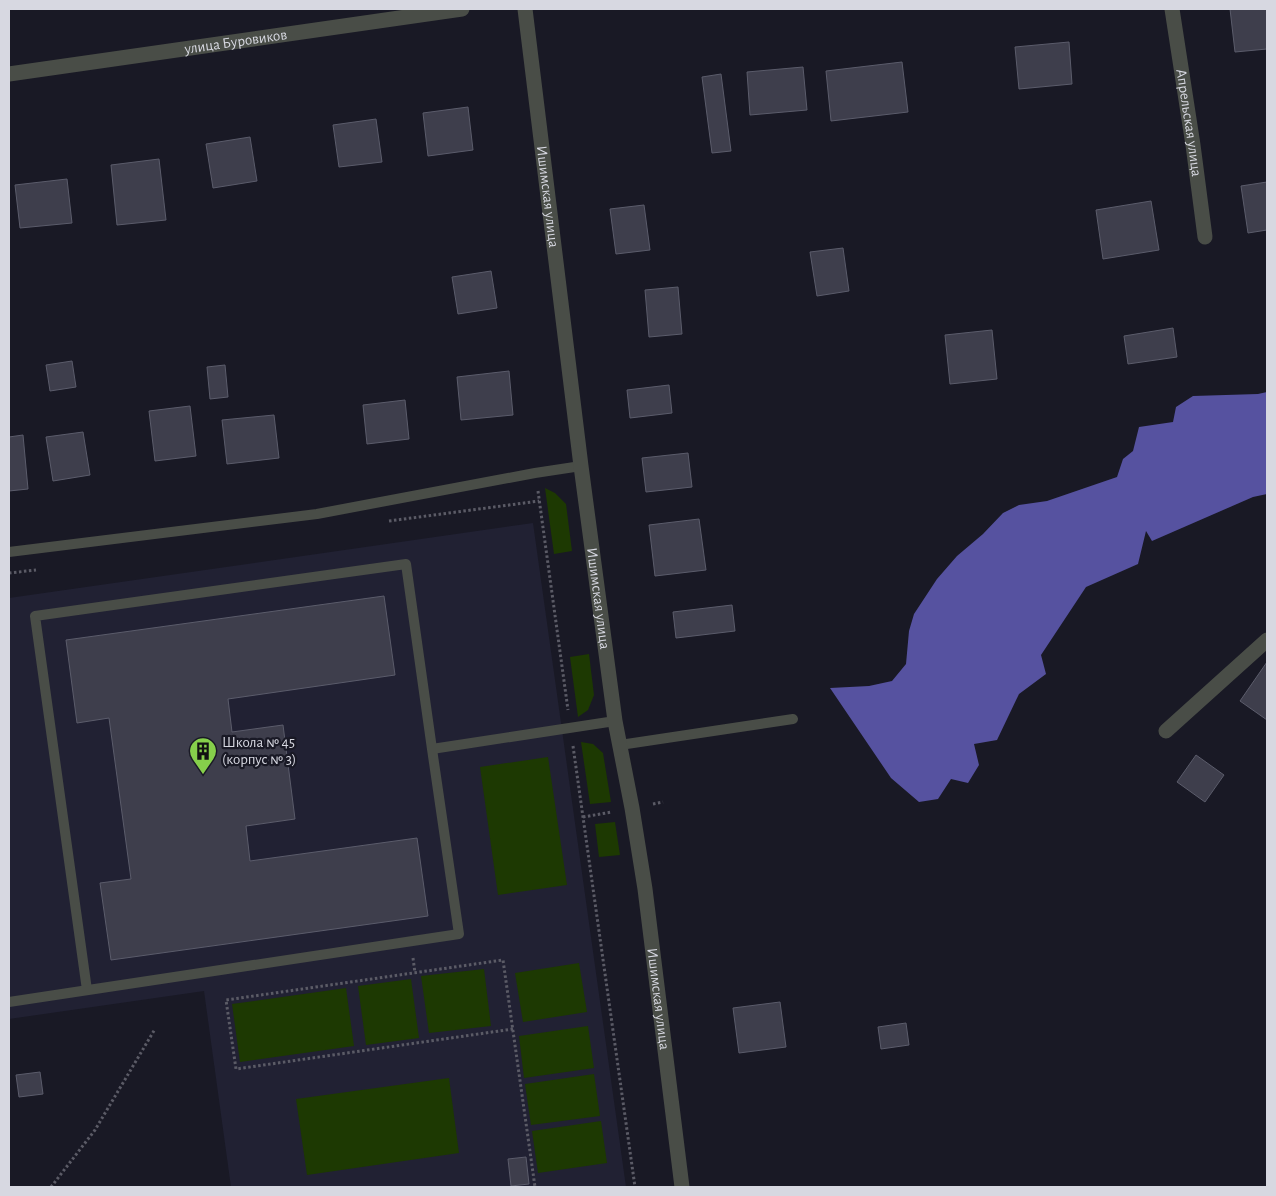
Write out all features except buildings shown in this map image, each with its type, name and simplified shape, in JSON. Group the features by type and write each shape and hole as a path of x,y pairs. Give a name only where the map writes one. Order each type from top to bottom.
{"street":[{"name":"улица Буровиков","path":"9,74 462,9"},
{"name":"Ишимская улица","path":"525,9 581,466 615,721 645,889 682,1187"},
{"name":"Апрельская улица","path":"1172,9 1193,145 1204,237"},
{"path":"1166,731 1267,640"}],"lane":[{"path":"9,552 317,514 536,472 581,466"},
{"path":"9,1002 459,934 406,564 35,616 87,990"},
{"path":"620,745 793,719"},
{"path":"432,748 615,721"}],"path":[{"path":"536,472 635,1187"},
{"path":"513,1029 236,1069 226,1000 503,960 513,1029 535,1187"},
{"path":"51,1187 95,1130 155,1029"}],"shaded area":[{"path":"1267,392 1267,494 1253,497 1152,541 1146,531 1138,564 1086,587 1041,655 1046,674 1019,694 997,740 974,744 979,765 968,783 951,779 938,799 919,802 891,778 830,688 869,686 892,681 906,664 909,631 914,614 937,579 957,556 983,534 1003,513 1019,505 1047,501 1117,477 1123,459 1133,451 1139,427 1173,422 1176,407 1193,396 1258,394"},
{"path":"533,523 626,1187 231,1187 204,991 9,1019 9,598"}],"green space":[{"path":"545,488 555,493 566,504 572,551 554,554"},
{"path":"589,654 594,695 588,710 578,717 570,657"},
{"path":"581,742 593,744 603,753 611,802 590,804"},
{"path":"548,757 567,885 498,895 480,767"},
{"path":"615,822 620,855 599,857 595,824"},
{"path":"579,963 587,1012 523,1022 515,973"},
{"path":"484,969 491,1026 429,1033 421,976"},
{"path":"411,979 419,1038 366,1045 358,986"},
{"path":"346,988 354,1046 240,1062 232,1004"},
{"path":"588,1026 594,1068 524,1078 519,1036"},
{"path":"594,1074 600,1116 531,1125 525,1084"},
{"path":"449,1078 459,1153 307,1175 296,1099"},
{"path":"601,1121 607,1163 538,1173 532,1131"}],"place":[{"name":"Школа № 45 (корпус № 3)","path":"203,775"}]}
